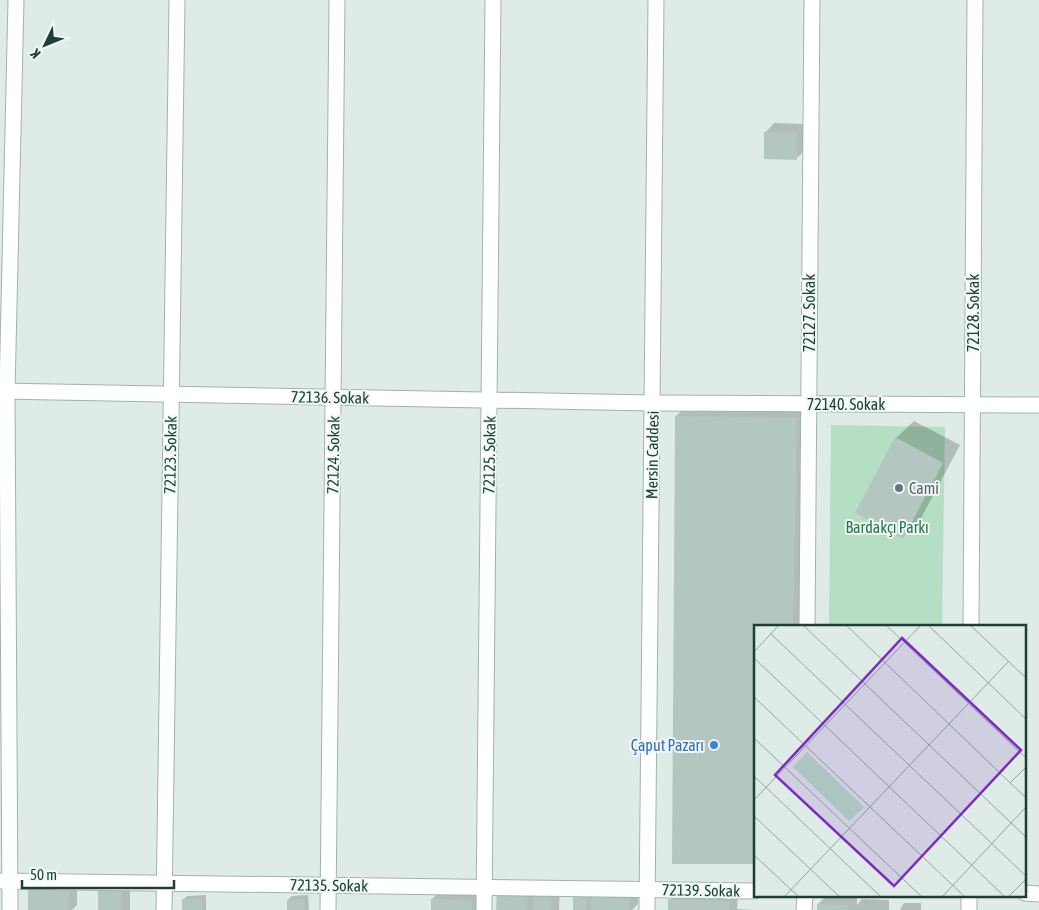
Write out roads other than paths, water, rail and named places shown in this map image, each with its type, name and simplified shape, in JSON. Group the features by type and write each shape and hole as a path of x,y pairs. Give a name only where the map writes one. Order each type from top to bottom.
{"street":[{"path":"10,910 5,881 4,392 16,0"},
{"name":"72123. Sokak","path":"164,910 177,0"},
{"name":"72124. Sokak","path":"328,910 337,0"},
{"name":"72125. Sokak","path":"484,910 493,0"},
{"name":"Mersin Caddesi","path":"647,910 656,0"},
{"name":"72127. Sokak","path":"807,625 812,0"},
{"name":"72128. Sokak","path":"971,625 975,0"},
{"name":"72136. Sokak","path":"4,392 652,403"},
{"name":"72140. Sokak","path":"652,403 1039,405"},
{"name":"72135. Sokak","path":"5,881 647,890"},
{"name":"72139. Sokak","path":"647,890 754,891"},
{"path":"1026,893 1039,894"}],"place":[{"name":"Cami","path":"899,488"},
{"name":"Çaput Pazarı","path":"714,745"}],"park label":[{"name":"Bardakçı Parkı","path":"887,527"}]}
